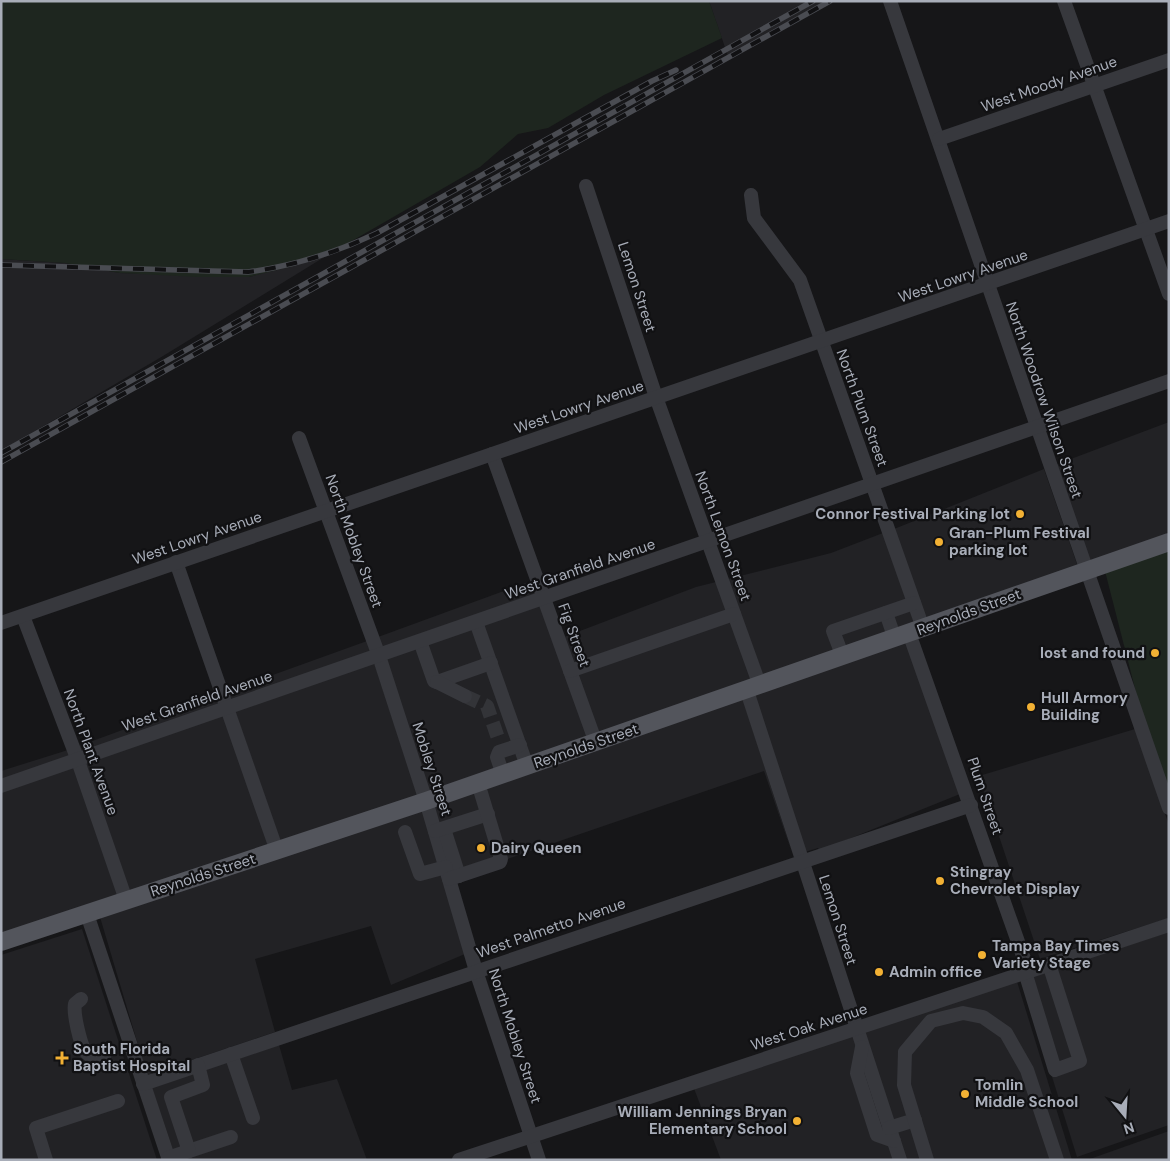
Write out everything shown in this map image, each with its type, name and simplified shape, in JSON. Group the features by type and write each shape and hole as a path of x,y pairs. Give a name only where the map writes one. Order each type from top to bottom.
{"main road":[{"name":"Reynolds Street","path":"1,942 503,775 1169,542"}],"street":[{"name":"North Woodrow Wilson Street","path":"890,1 939,139 1036,428 1169,808"},
{"path":"1064,1 1169,294"},
{"name":"West Moody Avenue","path":"939,139 1169,60"},
{"name":"Lemon Street","path":"586,186 656,397"},
{"path":"751,195 754,218 800,280 820,342"},
{"name":"West Lowry Avenue","path":"1,624 176,562 1169,222"},
{"name":"North Plum Street","path":"820,342 872,485"},
{"name":"West Granfield Avenue","path":"1,786 1169,381"},
{"name":"North Lemon Street","path":"656,397 734,614 753,688"},
{"name":"North Mobley Street","path":"298,438 379,656"},
{"name":"Fig Street","path":"492,454 596,743"},
{"name":"Plum Street","path":"872,485 914,603 909,633 971,805 1026,971 1055,1070 1080,1061 1050,964"},
{"path":"176,562 278,851"},
{"path":"842,657 834,631 914,603"},
{"path":"886,613 909,633"},
{"path":"570,671 734,614"},
{"name":"North Plant Avenue","path":"23,616 78,758 126,900"},
{"path":"476,622 527,766"},
{"path":"420,641 434,681 465,696"},
{"name":"Mobley Street","path":"379,656 426,801 440,830 452,879"},
{"path":"437,682 491,663"},
{"name":"Lemon Street","path":"753,688 801,860 900,1160"},
{"path":"503,775 497,756 501,746 520,745"},
{"path":"405,832 420,874 452,879 500,862 478,783"},
{"name":"West Palmetto Avenue","path":"143,1084 801,860 971,805"},
{"path":"440,830 488,814"},
{"name":"North Mobley Street","path":"452,879 476,970 539,1160"},
{"path":"87,914 168,1159 231,1137"},
{"name":"West Oak Avenue","path":"459,1160 1169,925"},
{"path":"81,999 75,1004 73,1012 86,1052 93,1057 104,1057"},
{"path":"927,1160 904,1085 904,1052 931,1021 963,1013 982,1017 1006,1033 1027,1070 1057,1160"},
{"path":"231,1054 253,1118"},
{"path":"189,1151 170,1097 203,1085 198,1065"},
{"path":"46,1160 36,1128 118,1101"},
{"path":"891,1135 914,1120"}],"shaded area":[{"path":"1,1 709,1 722,38 604,95 548,128 518,134 480,167 331,253 289,267 249,277 197,277 120,273 65,263 1,259"},
{"path":"709,1 825,1 728,56"},
{"path":"331,253 163,356 1,451 1,259 65,263 120,273 249,277"},
{"path":"1169,422 1169,535 1089,563 1055,465"},
{"path":"1044,469 1078,567 926,620 894,529"},
{"path":"883,533 915,624 764,678 728,579 831,553"},
{"path":"1169,549 1169,789 1140,708 1105,571"},
{"path":"531,581 588,738 430,793 378,637"},
{"path":"716,582 753,681 599,734 564,637 696,587"},
{"path":"367,641 418,797 281,843 228,691"},
{"path":"909,641 960,794 819,851 818,848 805,852 754,695"},
{"path":"217,695 270,847 130,892 79,746"},
{"path":"743,699 793,856 764,771 455,877 434,806"},
{"path":"1135,729 1169,825 1169,918 1040,959 979,776"},
{"path":"68,750 118,896 1,935 1,771"},
{"path":"422,810 465,954 391,985 371,926 255,959 275,1032 147,1075 100,917"},
{"name":"South Florida Baptist Hospital","path":"82,929 157,1160 1,1160 1,955"},
{"path":"1169,932 1169,1125 1077,1157 1022,980"},
{"path":"1015,975 1072,1160 721,1160 692,1083"},
{"path":"279,1045 292,1090 337,1079 367,1160 175,1160 151,1088"},
{"path":"1169,1131 1169,1160 1087,1160"}],"tunnel":[{"path":"465,696 487,706 499,741"}],"railway":[{"path":"1,453 813,1"},
{"path":"1,462 830,1"},
{"path":"1,265 248,272 314,258 346,247 377,233 652,81 676,70"}],"place":[{"name":"Connor Festival Parking lot","path":"1020,514"},
{"name":"Gran-Plum Festival parking lot","path":"939,542"},
{"name":"lost and found","path":"1155,653"},
{"name":"Hull Armory Building","path":"1031,707"},
{"name":"Dairy Queen","path":"481,848"},
{"name":"Stingray Chevrolet Display","path":"940,881"},
{"name":"Tampa Bay Times Variety Stage","path":"982,955"},
{"name":"Admin office","path":"879,972"},
{"name":"South Florida Baptist Hospital","path":"62,1058"},
{"name":"Tomlin Middle School","path":"965,1094"},
{"name":"William Jennings Bryan Elementary School","path":"797,1121"}]}
